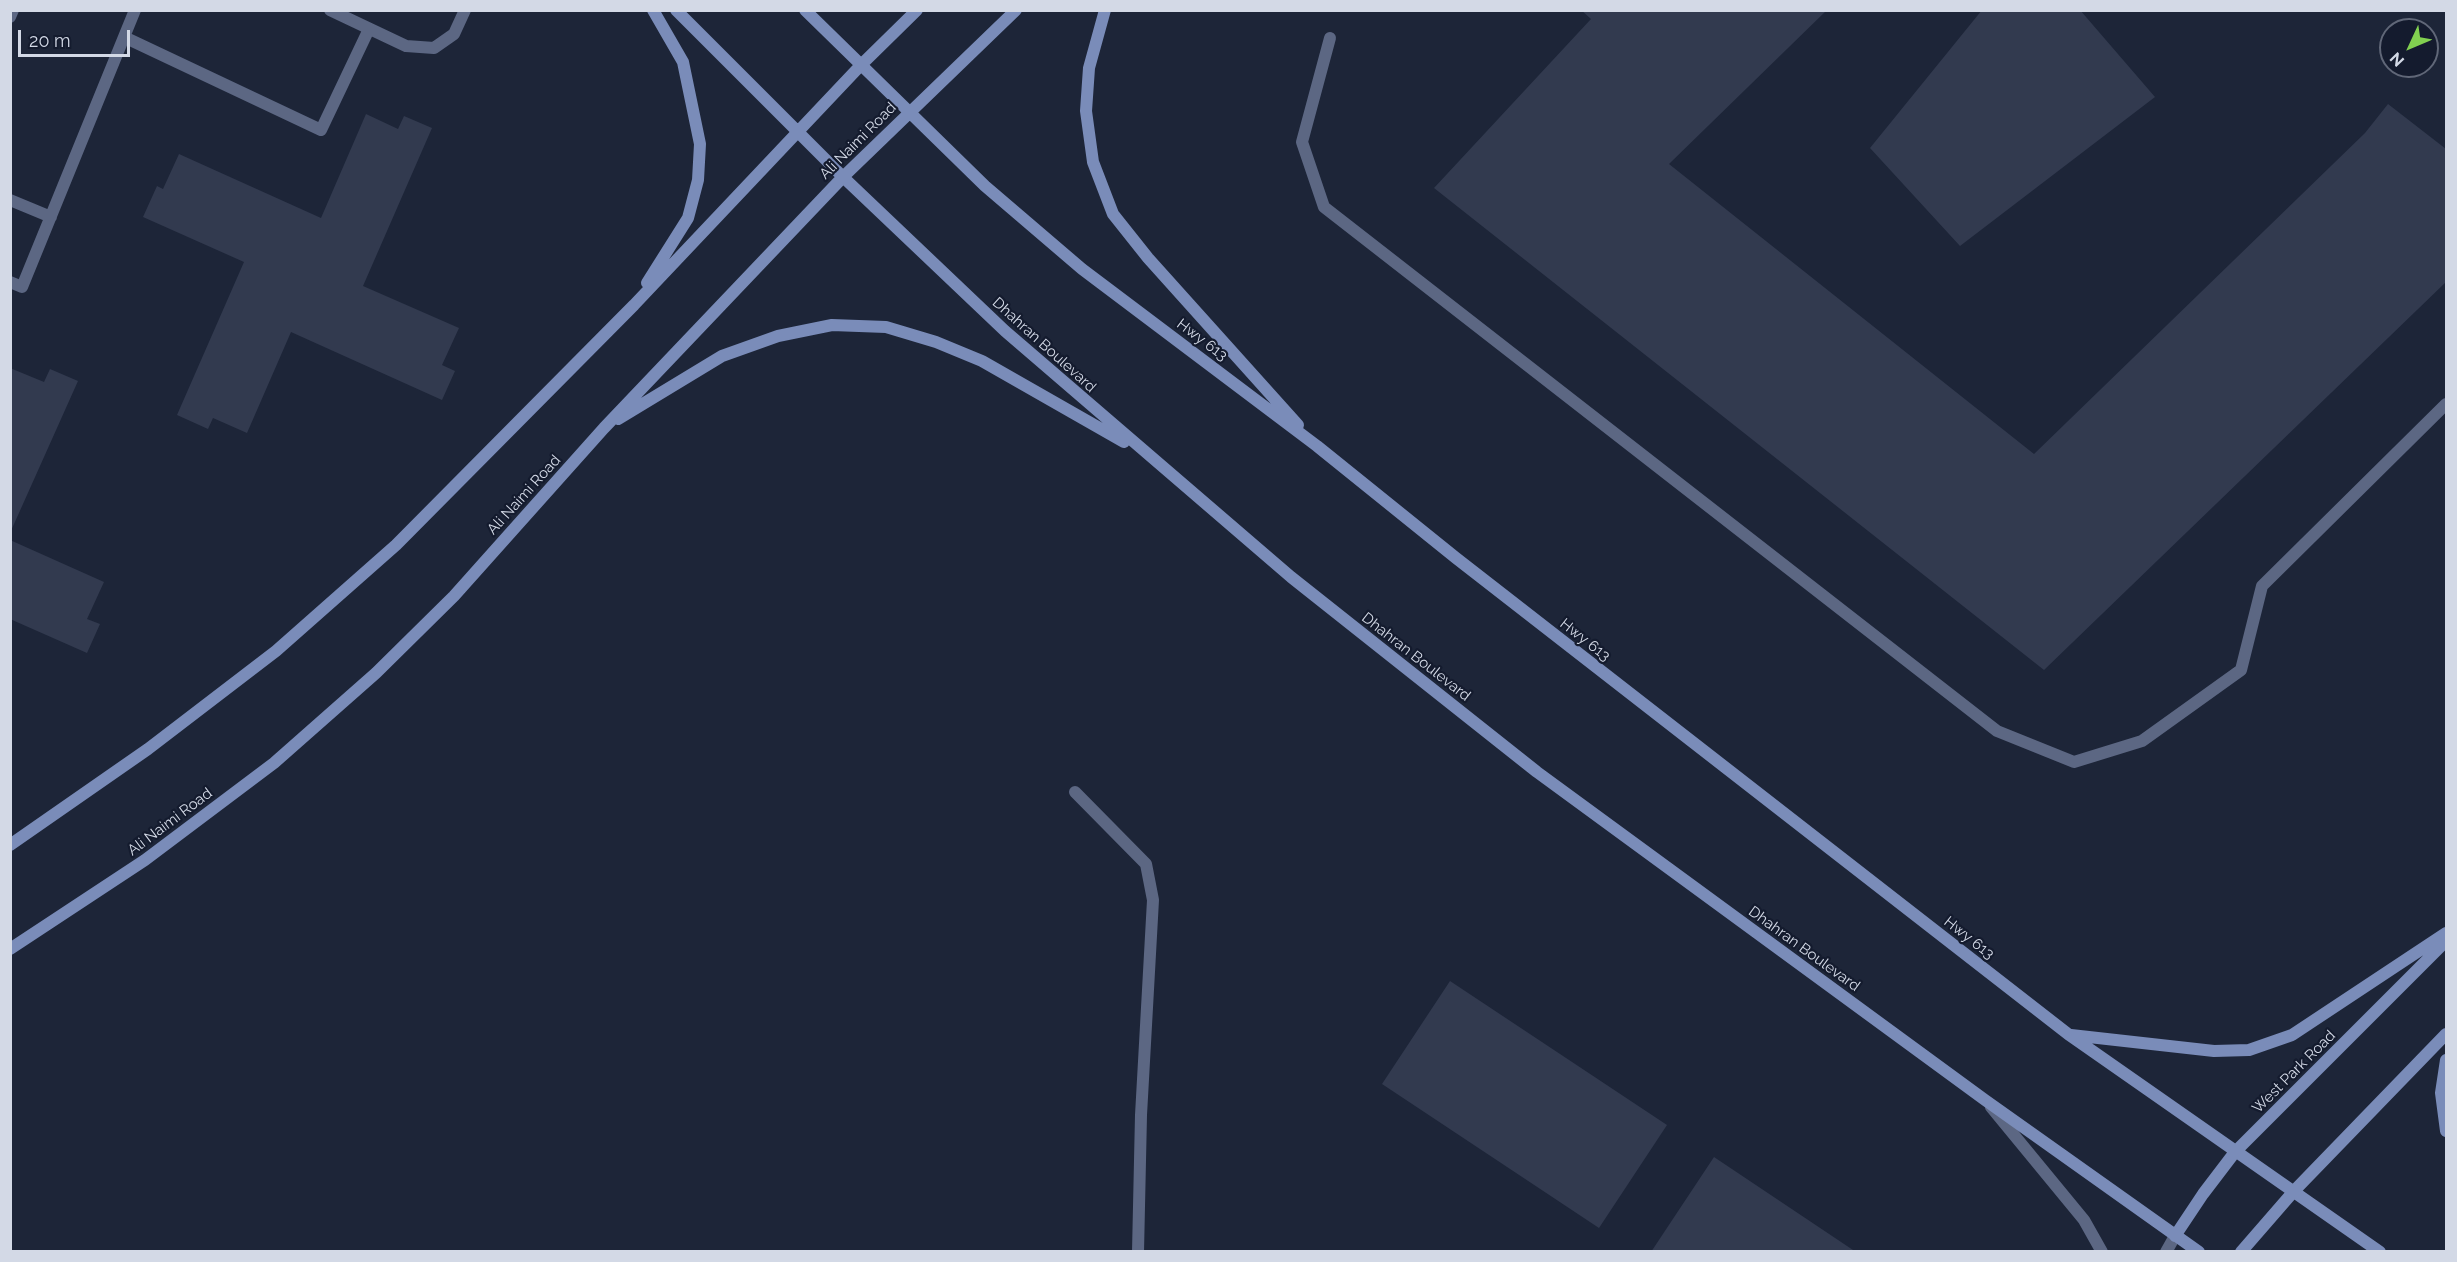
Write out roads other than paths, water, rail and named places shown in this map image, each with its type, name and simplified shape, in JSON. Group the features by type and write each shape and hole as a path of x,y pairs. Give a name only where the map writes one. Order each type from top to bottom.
{"main road":[{"path":"633,305 688,218 698,180 700,144 683,62 653,10"},
{"name":"Dhahran Boulevard","path":"676,10 843,177 1005,331 1147,456 1292,578 1537,772 1985,1100 2199,1251"},
{"name":"Hwy 613","path":"805,10 985,186 1082,269 1317,446 1456,558 2068,1034 2380,1251"},
{"path":"10,845 148,749 276,651 396,545 633,305 861,65 917,10"},
{"name":"Ali Naimi Road","path":"10,950 145,860 274,763 376,673 454,596 604,428 843,177 1016,10"},
{"path":"1105,10 1089,68 1086,111 1093,162 1113,214 1148,258 1317,446"},
{"path":"604,428 722,356 766,340 832,325 886,327 936,342 982,361 1147,456"},
{"path":"2068,1034 2214,1051 2249,1050 2292,1035 2446,933"},
{"name":"West Park Road","path":"2175,1236 2235,1152 2446,941"},
{"path":"2241,1251 2294,1191 2446,1035"},
{"path":"2446,1060 2441,1094 2446,1131"}],"street":[{"path":"10,17 13,10"},
{"path":"10,282 22,287 135,10"},
{"path":"330,10 406,46 434,48 454,34 465,10"},
{"path":"124,37 321,130 369,29"},
{"path":"1330,38 1302,142 1324,207 1997,731 2074,762 2142,741 2241,670 2262,586 2446,404"},
{"path":"10,200 51,217"},
{"path":"1075,792 1146,864 1153,900 1141,1115 1138,1251"},
{"path":"1985,1100 2084,1220 2102,1251"},
{"path":"2166,1251 2175,1236"}]}
